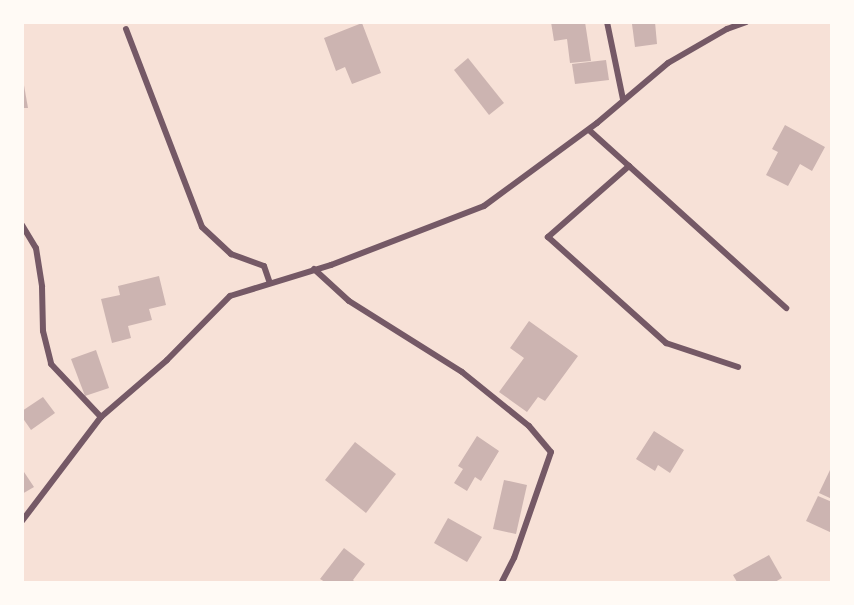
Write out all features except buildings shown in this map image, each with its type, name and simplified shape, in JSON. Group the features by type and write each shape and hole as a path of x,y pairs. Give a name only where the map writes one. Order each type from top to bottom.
{"street":[{"path":"607,22 623,99"},
{"path":"22,521 101,417 167,360 231,296 314,270 483,206 589,130 668,63 726,26 746,22"},
{"path":"126,29 202,227 231,254 264,266 270,283"},
{"path":"589,130 786,308"},
{"path":"629,166 548,237 666,343 738,367"},
{"path":"22,225 36,249 42,287 43,331 51,364 101,417"},
{"path":"314,270 349,301 462,372 529,426 551,452 514,558 502,582"}]}
